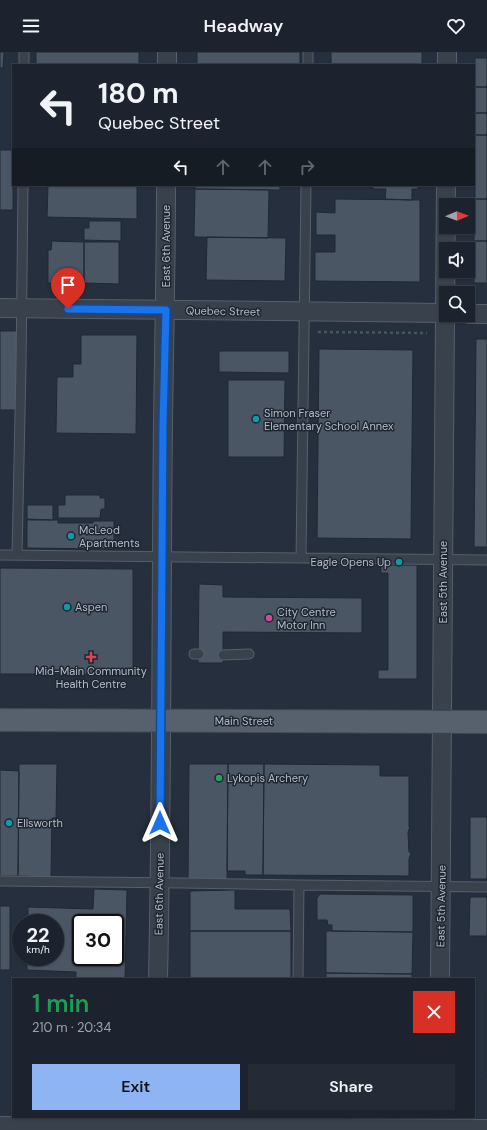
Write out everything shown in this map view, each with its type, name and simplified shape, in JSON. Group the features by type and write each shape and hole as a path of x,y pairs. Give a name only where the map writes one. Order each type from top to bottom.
{"main road":[{"name":"Main Street","path":"0,720 487,722"}],"street":[{"path":"167,52 167,64"},
{"path":"447,52 447,64"},
{"name":"East 6th Avenue","path":"158,978 163,424 166,310 166,186"},
{"name":"East 5th Avenue","path":"445,286 446,186"},
{"name":"Quebec Street","path":"0,308 439,313"},
{"path":"475,314 487,314"},
{"name":"East 5th Avenue","path":"440,978 445,322"},
{"path":"9,1128 155,1125 438,1125 487,1129"}],"lane":[{"path":"24,52 24,64"},
{"path":"308,52 308,64"},
{"path":"16,555 22,308 23,186"},
{"path":"301,558 303,312 306,186"},
{"path":"0,555 487,560"},
{"path":"223,654 250,654"},
{"path":"0,881 487,887"},
{"path":"298,978 299,885"}],"building":[{"path":"0,52 4,52 3,68 0,68"},
{"path":"36,52 139,52 139,64 36,64"},
{"path":"197,52 300,52 300,64 197,64"},
{"path":"331,52 422,52 422,64 331,64"},
{"path":"475,58 487,58 487,87 475,87"},
{"path":"475,87 487,87 487,113 475,113"},
{"path":"475,113 487,113 487,135 475,135"},
{"path":"475,135 487,135 487,199 475,198"},
{"path":"0,150 12,150 13,210 0,210"},
{"path":"48,186 137,186 137,219 47,217"},
{"path":"195,186 280,186 280,190 195,189"},
{"path":"373,186 418,186 418,189 412,189 412,200 385,199 386,189 373,189"},
{"path":"195,189 269,190 268,238 194,237"},
{"path":"335,199 420,200 420,282 315,281 315,252 335,252 335,235 316,235 316,212 335,213"},
{"path":"475,199 487,199 487,241 474,241"},
{"path":"89,221 121,221 121,241 84,240 84,228 89,228"},
{"path":"207,237 286,238 285,281 206,280"},
{"path":"52,241 84,242 84,283 48,283 48,250 51,250"},
{"path":"487,241 487,283 474,283 474,242"},
{"path":"84,242 119,242 119,284 84,283"},
{"path":"0,331 17,331 17,410 0,410"},
{"path":"81,335 137,335 136,434 56,433 57,377 73,377 73,364 81,364"},
{"path":"476,339 487,339 487,547 474,547"},
{"path":"319,349 413,350 411,539 317,538"},
{"path":"219,351 289,351 289,373 219,372"},
{"name":"Simon Fraser Elementary School Annex","path":"228,380 285,380 284,457 228,457"},
{"path":"65,495 100,495 100,498 105,498 105,509 101,509 100,518 58,518 58,505 65,505"},
{"path":"27,505 53,505 53,520 27,519"},
{"name":"McLeod Apartments","path":"27,520 58,520 58,523 93,523 93,521 114,521 114,549 27,548"},
{"path":"381,565 417,565 417,679 378,679 378,670 388,670 388,573 381,573"},
{"name":"Aspen","path":"0,568 133,569 133,674 0,674"},
{"path":"199,584 223,585 223,597 362,598 362,633 223,632 223,663 198,663"},
{"path":"19,764 57,764 56,818 52,818 51,877 18,876"},
{"path":"189,764 228,764 227,880 188,880"},
{"path":"228,764 264,764 263,875 245,875 245,871 227,871"},
{"path":"264,764 380,765 380,776 409,776 410,827 408,832 409,852 411,853 409,859 409,876 263,875"},
{"name":"Ellsworth","path":"0,770 19,771 18,876 0,876"},
{"path":"470,817 487,817 487,879 470,879"},
{"path":"94,889 127,890 125,978 76,978 76,972 27,970 27,966 64,966 64,914 28,914 28,907 93,909"},
{"path":"235,890 235,909 290,909 291,931 190,931 190,891"},
{"path":"320,894 413,895 413,932 332,931 332,925 328,925 327,920 317,920 317,898"},
{"path":"470,897 487,897 487,936 469,936"},
{"path":"0,906 10,906 10,970 0,970"},
{"path":"190,931 291,931 291,978 190,978"},
{"path":"326,931 413,932 412,974 326,973"},
{"path":"326,973 412,974 412,978 326,978"},
{"path":"487,991 487,1075 486,1075"}],"place":[{"name":"Simon Fraser Elementary School Annex","path":"256,419"},
{"name":"McLeod Apartments","path":"71,536"},
{"name":"Eagle Opens Up","path":"399,562"},
{"name":"Aspen","path":"67,607"},
{"name":"City Centre Motor Inn","path":"269,618"},
{"name":"Mid-Main Community Health Centre","path":"91,657"},
{"name":"Lykopis Archery","path":"219,778"},
{"name":"Ellsworth","path":"9,823"}],"route":[{"path":"68,309 166,310 163,424 160,823"}]}
